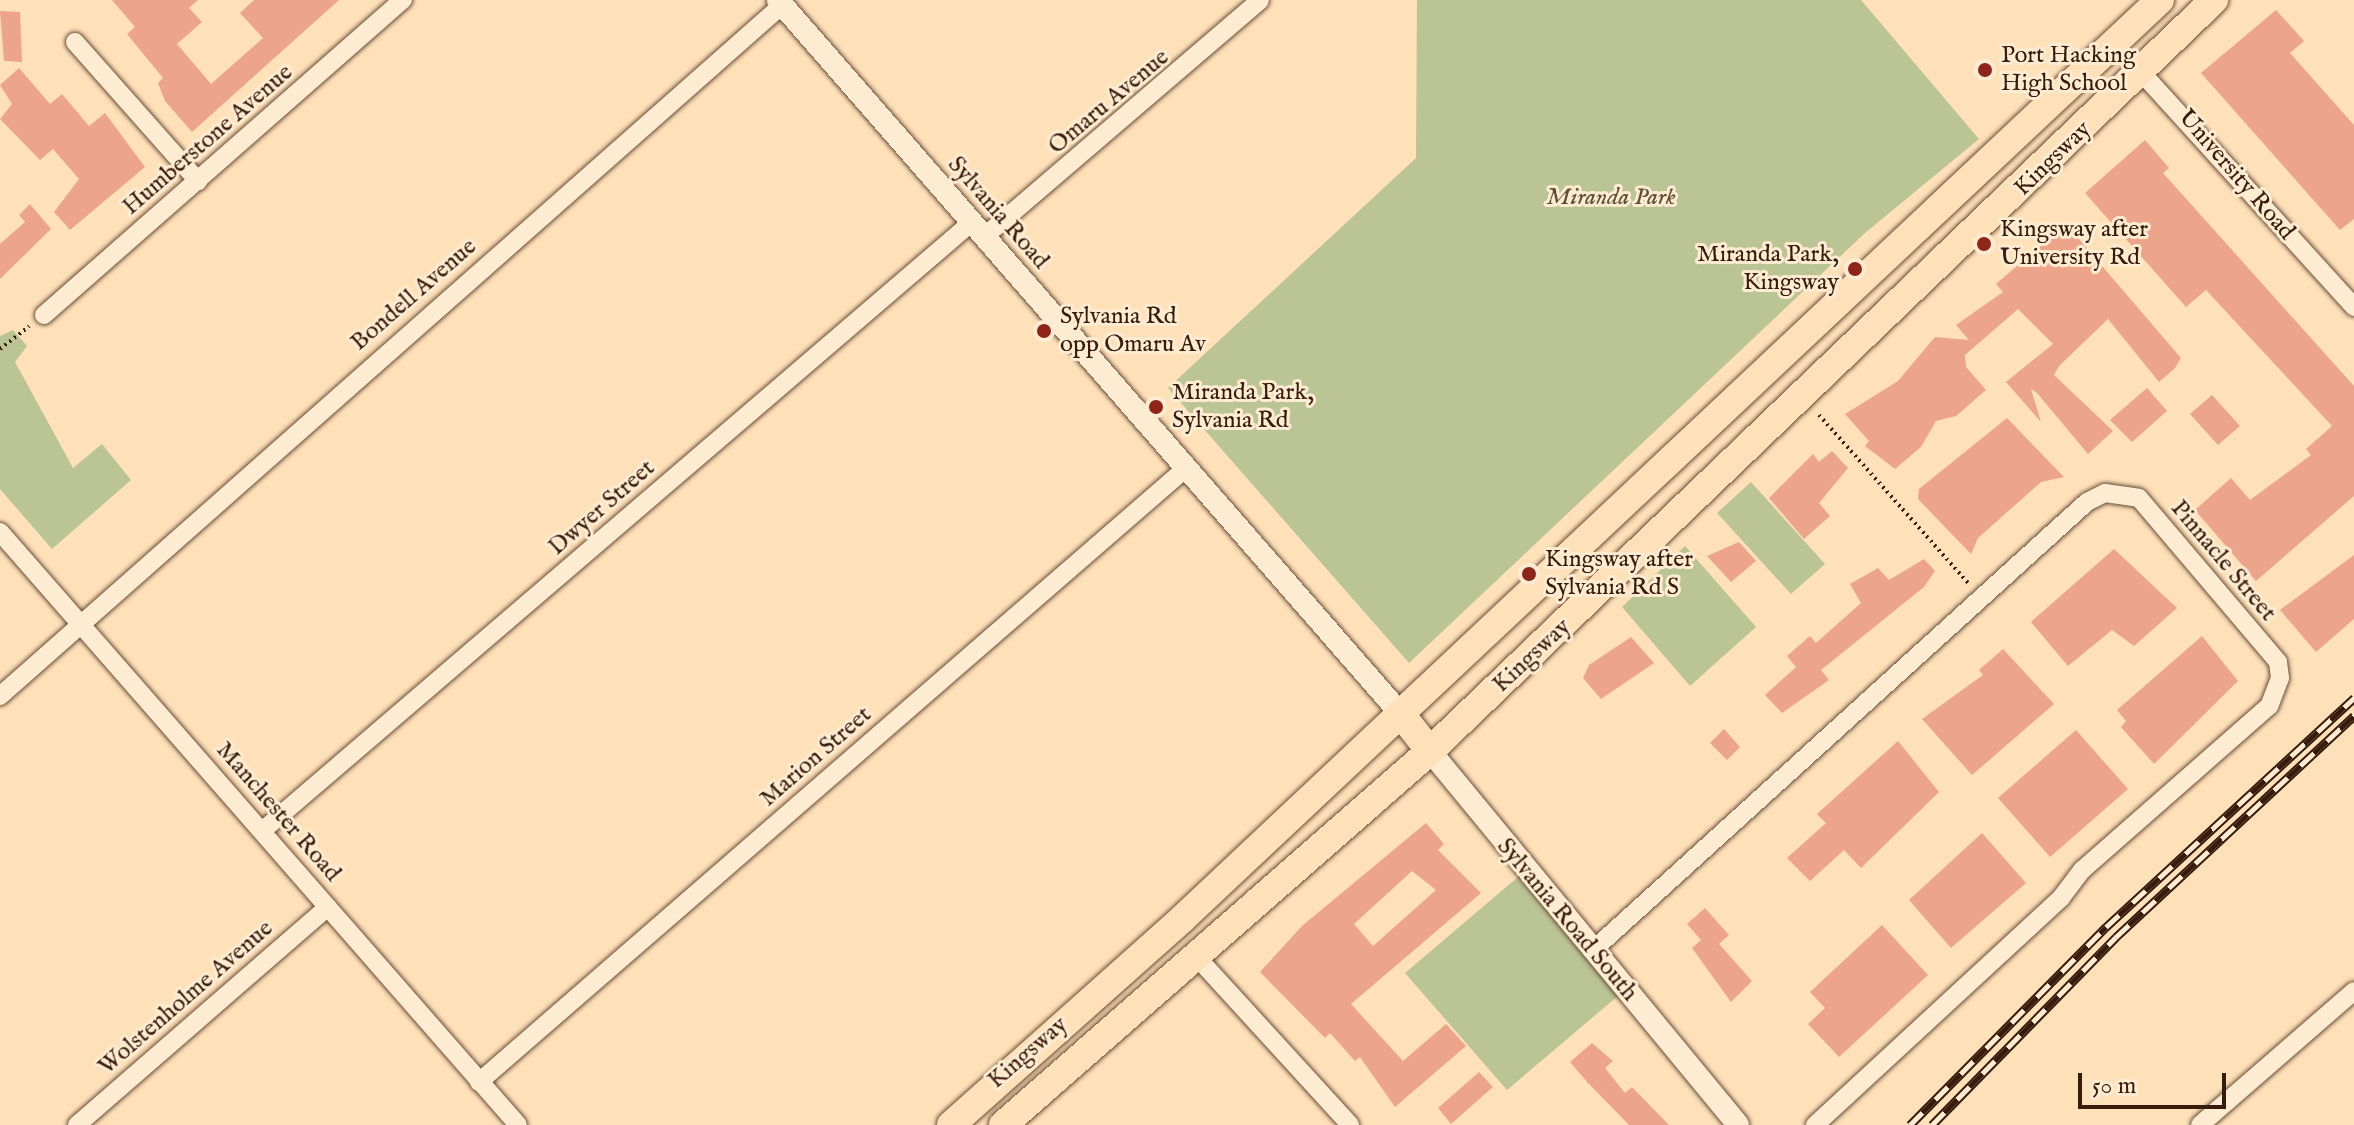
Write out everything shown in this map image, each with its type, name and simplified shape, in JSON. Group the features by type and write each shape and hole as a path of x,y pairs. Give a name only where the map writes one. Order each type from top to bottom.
{"main road":[{"name":"Kingsway","path":"951,1125 1400,713 2160,0"},
{"name":"Kingsway","path":"1003,1125 1430,751 2142,73 2214,0"},
{"name":"University Road","path":"2115,45 2142,73"},
{"name":"Sylvania Road South","path":"1400,713 1430,751"}],"street":[{"name":"Omaru Avenue","path":"978,229 1260,0"},
{"name":"Sylvania Road","path":"780,2 1400,713"},
{"name":"Bondell Avenue","path":"0,696 780,2"},
{"name":"Humberstone Avenue","path":"44,315 395,3"},
{"path":"75,42 198,181"},
{"name":"University Road","path":"2142,73 2354,307"},
{"name":"Dwyer Street","path":"262,831 978,229"},
{"name":"Marion Street","path":"479,1082 1185,469"},
{"name":"Pinnacle Street","path":"1592,951 2087,502 2123,492 2139,498 2278,662 2280,678 2269,706 2082,870 2061,898 1815,1125"},
{"name":"Manchester Road","path":"0,532 518,1125"},
{"name":"Sylvania Road South","path":"1430,751 1738,1125"},
{"name":"Wolstenholme Avenue","path":"77,1125 328,907"},
{"path":"1195,955 1350,1125"},
{"path":"2200,1125 2354,991"}],"path":[{"path":"0,349 44,315"},
{"path":"1819,415 1981,598"}],"green space":[{"name":"Miranda Park","path":"1417,0 1861,0 1979,139 1865,233 1409,663 1168,388 1416,158"},
{"path":"13,330 27,346 15,362 73,468 102,444 131,480 52,549 0,489 0,336"},
{"path":"1751,482 1825,564 1791,594 1717,513"},
{"path":"1685,546 1756,627 1690,686 1622,607"},
{"path":"1525,871 1625,990 1507,1090 1405,973"}],"building":[{"path":"112,0 198,0 189,8 202,22 177,44 211,84 263,38 240,13 254,0 339,0 192,132 165,101 158,83 163,78 127,34 135,27"},
{"path":"2276,10 2304,41 2290,53 2354,125 2354,219 2340,230 2201,73"},
{"path":"0,11 20,12 22,62 4,61"},
{"path":"19,68 50,104 62,94 89,126 105,113 145,167 70,230 54,212 79,179 53,149 40,160 0,119 12,104 0,85"},
{"path":"2145,140 2169,168 2163,173 2354,386 2354,496 2256,581 2195,510 2231,478 2250,500 2311,455 2306,449 2332,426 2206,290 2186,307 2085,193"},
{"path":"30,204 51,229 0,279 0,244 25,222 19,215"},
{"path":"2066,224 2181,358 2175,368 2159,382 2108,319 2059,366 2054,375 2113,431 2088,454 2037,393 2031,389 2041,422 2006,382 2053,344 2018,309 1965,355 1966,367 1986,390 1956,416 1936,421 1921,447 1895,469 1865,446 1869,441 1845,414 1898,381 1935,337 1969,340 1956,325 2003,292 1996,284"},
{"path":"2147,388 2167,411 2132,442 2110,420"},
{"path":"2212,395 2240,426 2218,445 2190,414"},
{"path":"2007,418 2064,477 2041,482 1978,538 1971,554 1918,499 1919,489"},
{"path":"1832,451 1848,468 1819,503 1830,516 1804,539 1769,498 1813,454 1819,462"},
{"path":"1739,542 1756,561 1731,582 1707,556"},
{"path":"2114,549 2177,608 2134,646 2112,630 2068,666 2031,622"},
{"path":"2354,555 2354,619 2316,652 2280,610"},
{"path":"1924,559 1935,571 1924,587 1821,670 1829,680 1782,713 1765,695 1796,667 1787,656 1810,636 1816,643 1861,603 1850,584 1878,568 1889,580"},
{"path":"2202,636 2238,681 2154,764 2121,727 2126,721 2117,710"},
{"path":"1631,637 1654,663 1601,699 1583,678 1589,665"},
{"path":"2003,649 2054,704 1972,775 1922,719 1983,675 1979,670"},
{"path":"1724,729 1740,747 1727,760 1710,743"},
{"path":"2076,730 2128,789 2050,857 1998,798"},
{"path":"1898,741 1939,792 1861,868 1844,850 1810,881 1787,858 1826,823 1817,814"},
{"path":"1426,823 1444,844 1438,850 1481,893 1351,1004 1403,1061 1446,1024 1466,1046 1395,1107 1360,1057 1355,1061 1330,1033 1325,1038 1260,972 1302,926","holes":["1412,871 1436,890 1373,946 1354,924"]},
{"path":"1982,833 2026,883 1951,948 1909,900"},
{"path":"1705,908 1729,935 1719,944 1752,981 1731,1002 1692,948 1701,940 1687,924"},
{"path":"1882,925 1928,975 1839,1057 1808,1024 1825,1008 1810,992"},
{"path":"1592,1043 1613,1061 1605,1068 1625,1093 1632,1087 1669,1125 1629,1125 1588,1083 1570,1062"},
{"path":"1479,1072 1493,1087 1451,1124 1438,1108"}],"railway":[{"path":"1910,1125 2106,927 2354,698"},
{"path":"1932,1125 2116,937 2354,716"}],"place":[{"name":"Port Hacking High School","path":"1985,70"},
{"name":"Kingsway after University Rd","path":"1984,244"},
{"name":"Miranda Park, Kingsway","path":"1855,269"},
{"name":"Sylvania Rd opp Omaru Av","path":"1044,331"},
{"name":"Miranda Park, Sylvania Rd","path":"1156,407"},
{"name":"Kingsway after Sylvania Rd S","path":"1529,574"}]}
